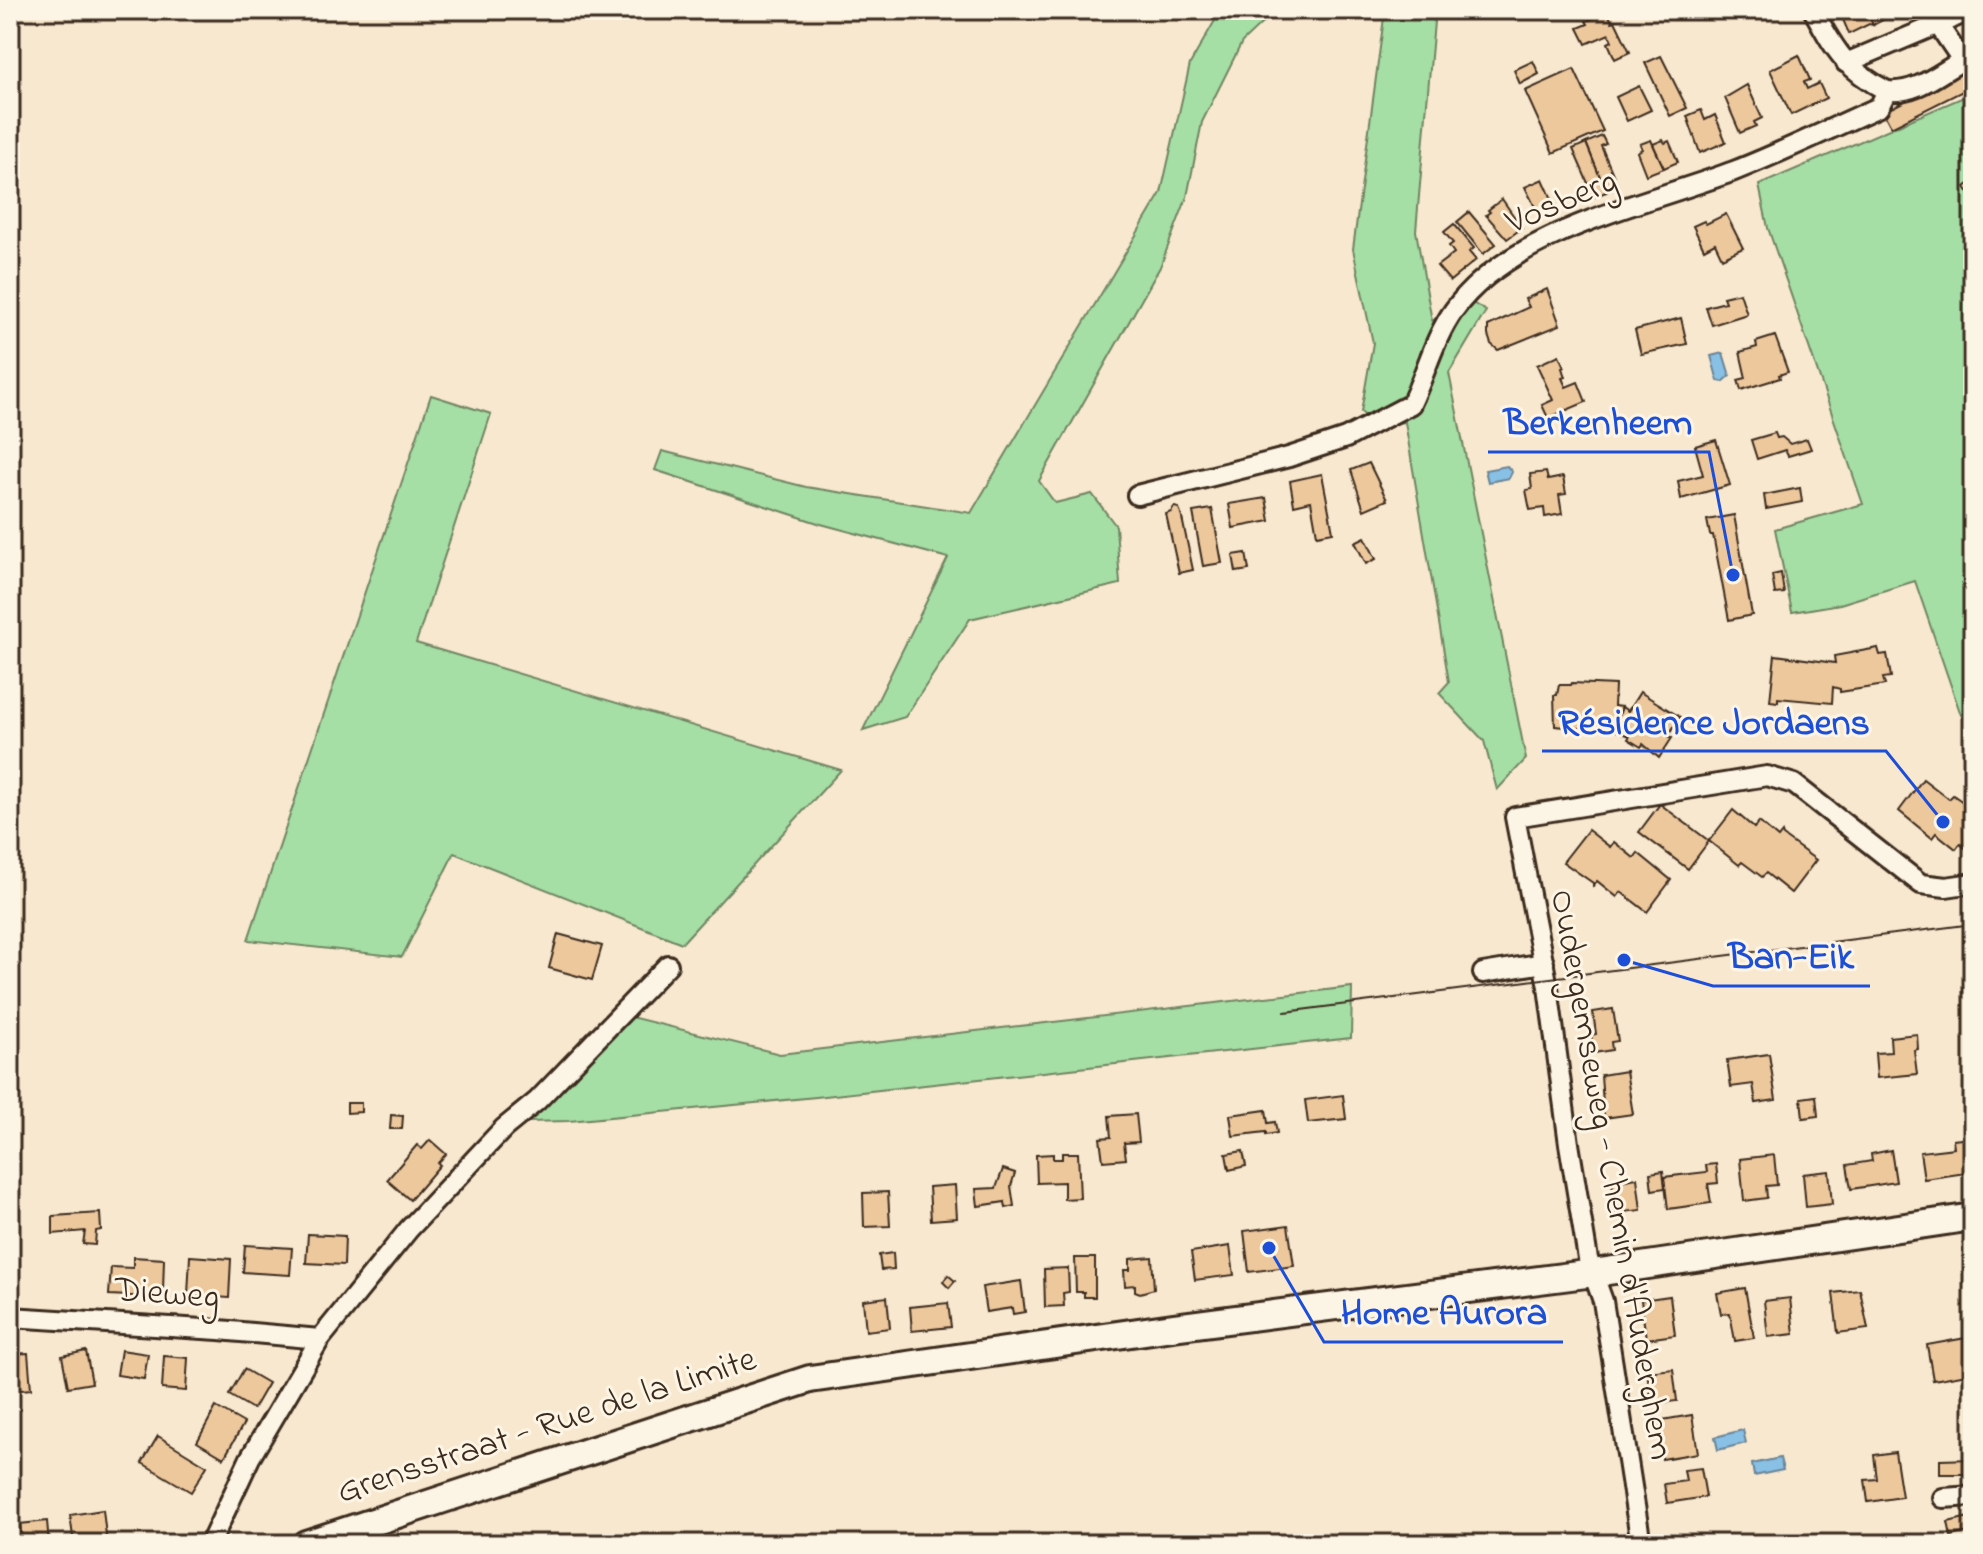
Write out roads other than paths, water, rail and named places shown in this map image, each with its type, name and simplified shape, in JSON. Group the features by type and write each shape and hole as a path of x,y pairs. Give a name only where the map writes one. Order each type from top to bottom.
{"street":[{"path":"1813,10 1846,63 1867,81 1887,91"},
{"path":"1846,63 1935,16 1972,10"},
{"path":"1935,16 1967,57"},
{"name":"Vosberg","path":"1137,495 1289,457 1332,443 1411,404 1454,310 1502,264 1533,245 1736,170 1879,107 1887,91 1904,92 1951,69 1967,57"},
{"name":"Oudergemseweg - Chemin d'Auderghem","path":"1641,1544 1603,1301 1588,1259 1544,963 1515,817 1767,776 1794,784 1921,884 1946,887 1973,883"},
{"path":"1483,973 1544,963"},
{"path":"210,1544 250,1458 320,1339 409,1229 504,1128 537,1101 668,965"},
{"name":"Grensstraat - Rue de la Limite","path":"306,1544 810,1379 1158,1329 1594,1273 1973,1217"},
{"name":"Dieweg","path":"10,1317 320,1339"},
{"path":"1943,1498 1973,1496"}],"water":[{"path":"1723,353 1730,376 1723,382 1718,381 1711,356"},
{"path":"1507,466 1512,472 1509,478 1488,482 1485,470"},
{"path":"1743,1430 1746,1443 1718,1450 1715,1437"},
{"path":"1780,1458 1783,1470 1754,1476 1752,1464"}],"tram line":[{"path":"1285,1012 1973,924"}],"place":[{"name":"Berkenheem","path":"1733,575"},
{"name":"Résidence Jordaens","path":"1943,822"},
{"name":"Ban-Eik","path":"1624,960"},
{"name":"Home Aurora","path":"1269,1248"}]}
